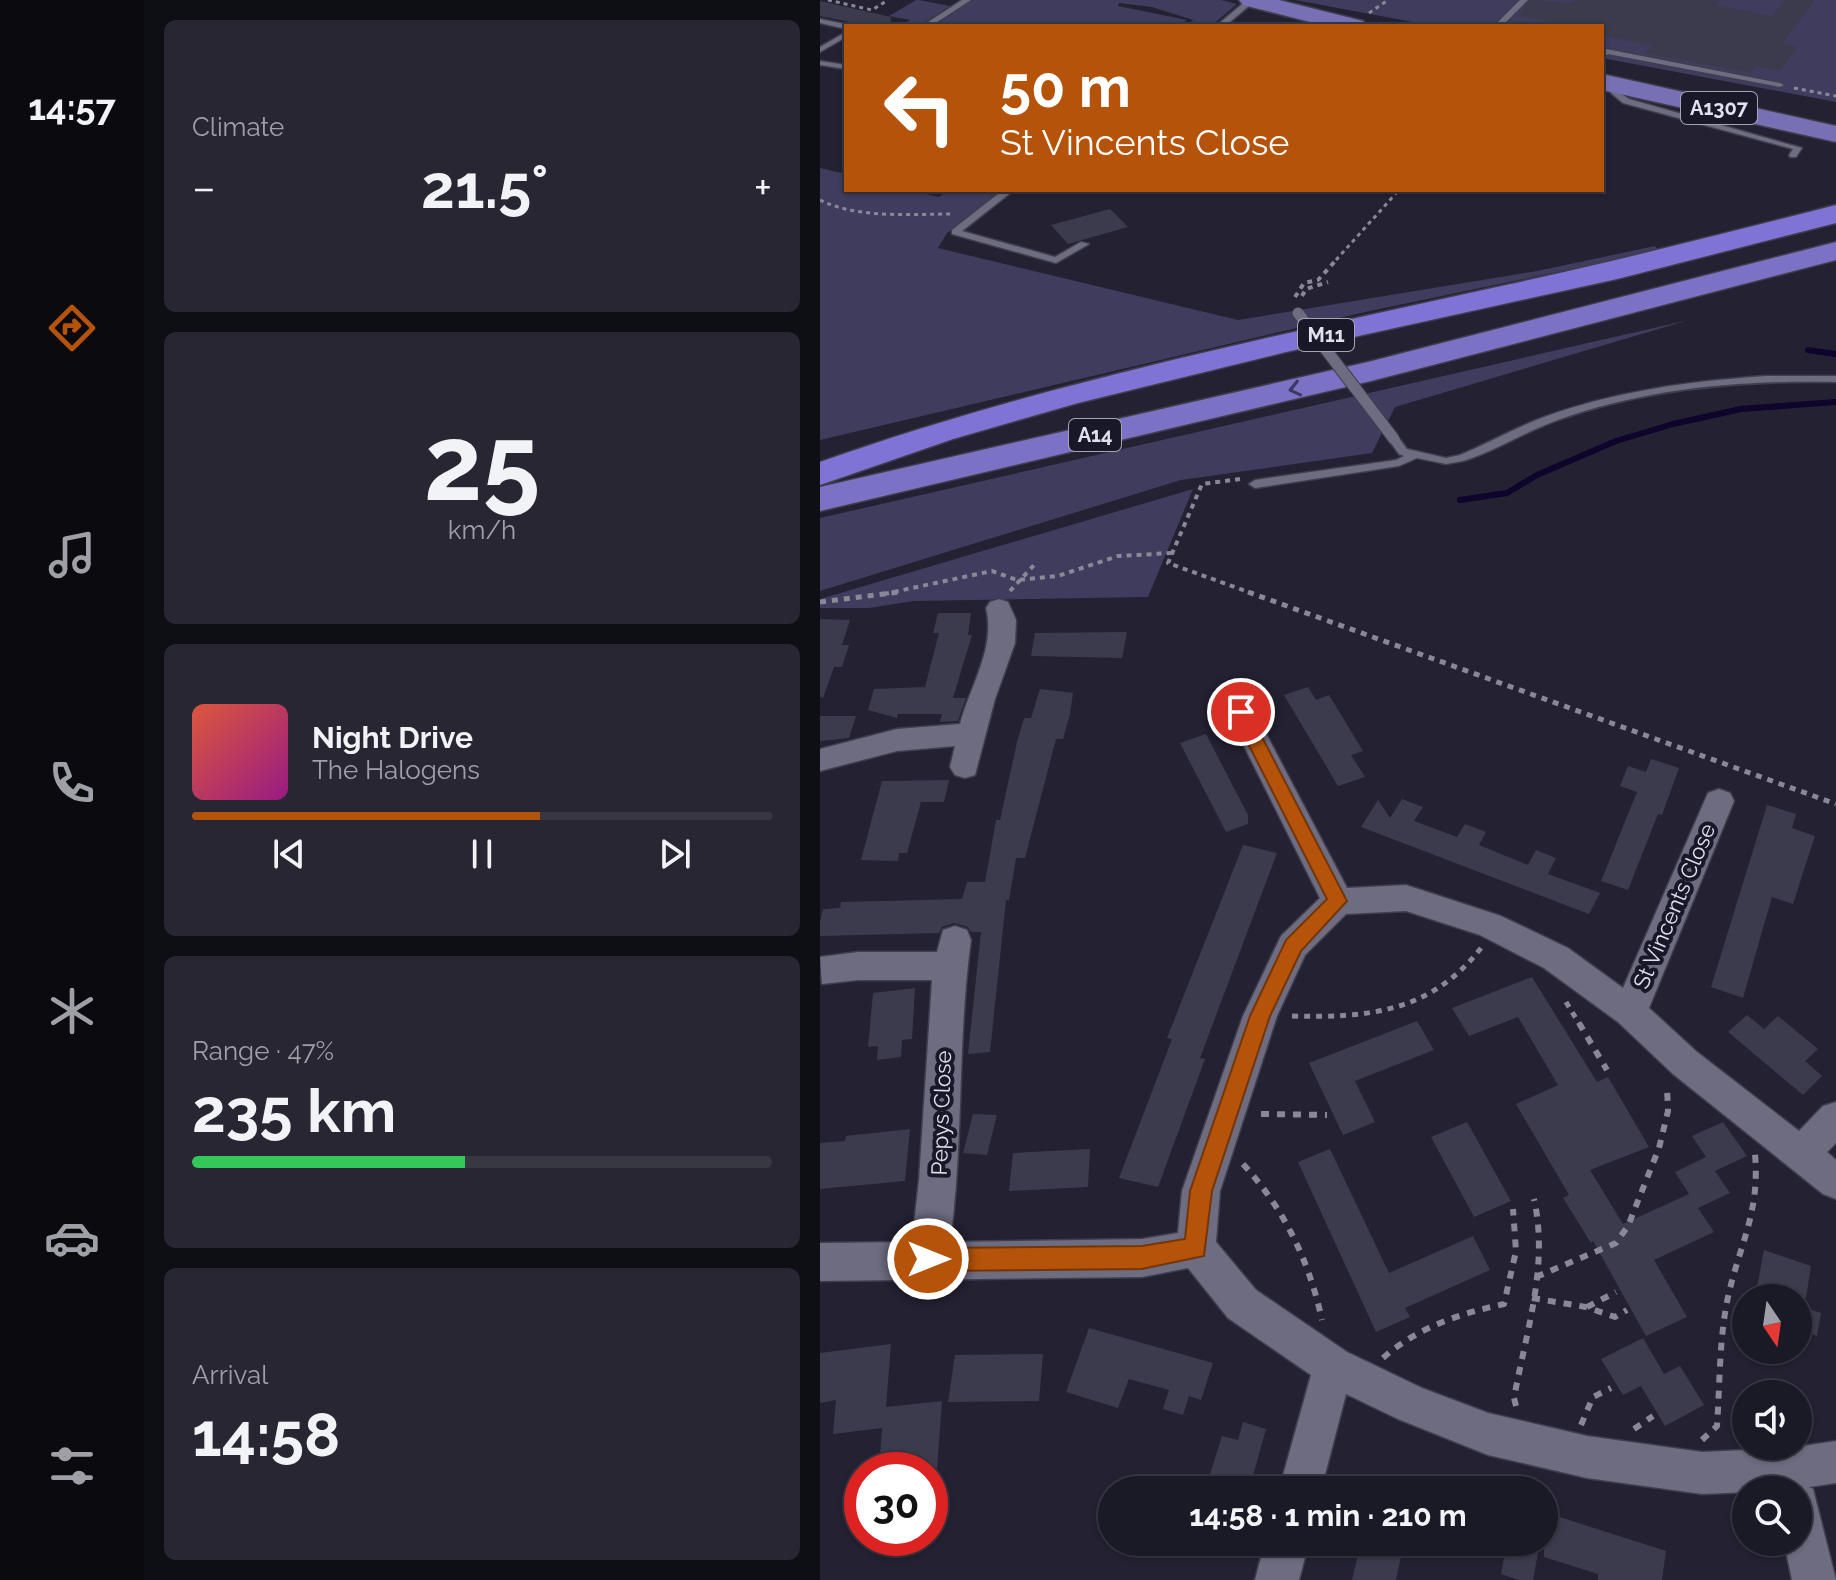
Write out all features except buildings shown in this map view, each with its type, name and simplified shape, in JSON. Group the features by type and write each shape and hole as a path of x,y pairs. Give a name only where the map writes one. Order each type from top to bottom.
{"highway":[{"name":"M11","path":"820,476 957,427 1102,388 1629,266 1836,214"},
{"name":"A14","path":"820,476 1836,231"},
{"name":"A14","path":"820,499 1371,371 1836,251"},
{"name":"A14","path":"1371,371 1513,349 1836,275"}],"main road":[{"path":"1252,0 1349,24"},
{"name":"A1307","path":"1608,80 1836,124"},
{"name":"A1307","path":"1608,80 1836,134"}],"street":[{"path":"965,767 982,696 1001,652 1004,622 999,608"},
{"path":"1241,712 1338,901 1293,946 1260,1016 1201,1191 1196,1248 1242,1304 1333,1366 1412,1405 1488,1434 1572,1453 1732,1478"},
{"path":"820,760 886,742 972,734"},
{"name":"St Vincents Close","path":"1630,1012 1719,801"},
{"name":"St Vincents Close","path":"1338,901 1406,898 1490,925 1556,958 1630,1012 1685,1063 1836,1182"},
{"name":"Pepys Close","path":"822,970 953,953 945,998 938,1207 928,1259"},
{"path":"1801,1153 1836,1118"},
{"path":"820,1262 1142,1258 1196,1248"},
{"path":"1304,1476 1333,1366"},
{"path":"1812,1477 1836,1462"},
{"path":"1277,1580 1283,1556"},
{"path":"1809,1556 1814,1580"}],"lane":[{"path":"929,24 967,0"},
{"path":"1222,24 1252,0"},
{"path":"1500,24 1524,0"},
{"path":"820,21 844,27"},
{"path":"820,50 844,35"},
{"path":"1604,54 1606,51 1780,85"},
{"path":"820,63 844,67"},
{"path":"1608,80 1615,93 1626,101 1798,148 1793,155"},
{"path":"1006,192 955,232 1056,260 1084,244"},
{"path":"1298,313 1403,452 1446,461 1463,458 1558,416 1683,387 1763,379 1836,379"},
{"path":"1252,481 1399,463 1416,454"}],"path":[{"path":"828,0 872,10 888,0"},
{"path":"1780,85 1836,96"},
{"path":"1298,313 1295,292 1304,283 1318,280 1397,192"},
{"path":"820,200 834,207 896,214 945,212 972,219"},
{"path":"1298,313 1306,289 1328,282"},
{"path":"1252,481 1202,484 1168,563 1836,804"},
{"path":"820,602 908,591 992,571 1017,580 1058,576 1118,556 1172,553"},
{"path":"1017,580 1034,565"},
{"path":"1292,1016 1348,1018 1389,1012 1418,1000 1450,980 1477,955 1488,937"},
{"path":"1560,992 1607,1070"},
{"path":"1286,1002 1292,1016 1288,1030"},
{"path":"1536,1277 1616,1243 1628,1226 1659,1148 1668,1111 1668,1077"},
{"path":"1258,1123 1266,1100"},
{"path":"1261,1114 1327,1115"},
{"path":"1695,1447 1717,1426 1728,1297 1753,1225 1760,1187 1753,1145"},
{"path":"1234,1154 1264,1186 1280,1210 1311,1275 1323,1327"},
{"path":"1519,1416 1514,1398 1536,1277 1539,1239 1534,1199"},
{"path":"1374,1367 1393,1348 1424,1329 1461,1313 1504,1304 1516,1251 1513,1209"},
{"path":"1586,1307 1616,1292"},
{"path":"1532,1298 1586,1307 1615,1317 1627,1310"},
{"path":"1579,1431 1593,1397 1611,1388"}],"shaded area":[{"path":"916,0 950,6 922,24 904,24 910,20 889,16"},
{"path":"973,0 1221,0 1237,4 1213,24 1188,24 1193,20 1152,7 1119,3 1118,6 1187,20 1181,24 936,24"},
{"path":"1295,0 1836,0 1836,102 1604,58 1604,24 1423,24"},
{"path":"820,168 844,174 844,192 918,192 939,197 945,192 999,192 947,233 938,248 1238,320 1537,271 1655,246 1659,251 1365,312 820,440"},
{"path":"1689,320 1395,407 1372,453 1181,480 820,591 820,518"},
{"path":"1193,489 1148,597 914,601 869,608 820,608 820,599"}],"waterway":[{"path":"1808,350 1836,354"},
{"path":"1460,500 1507,493 1537,475 1616,441 1673,424 1741,409 1836,402"}],"route":[{"path":"928,1259 1142,1258 1196,1248 1201,1191 1260,1016 1293,946 1338,901 1241,712"}]}
